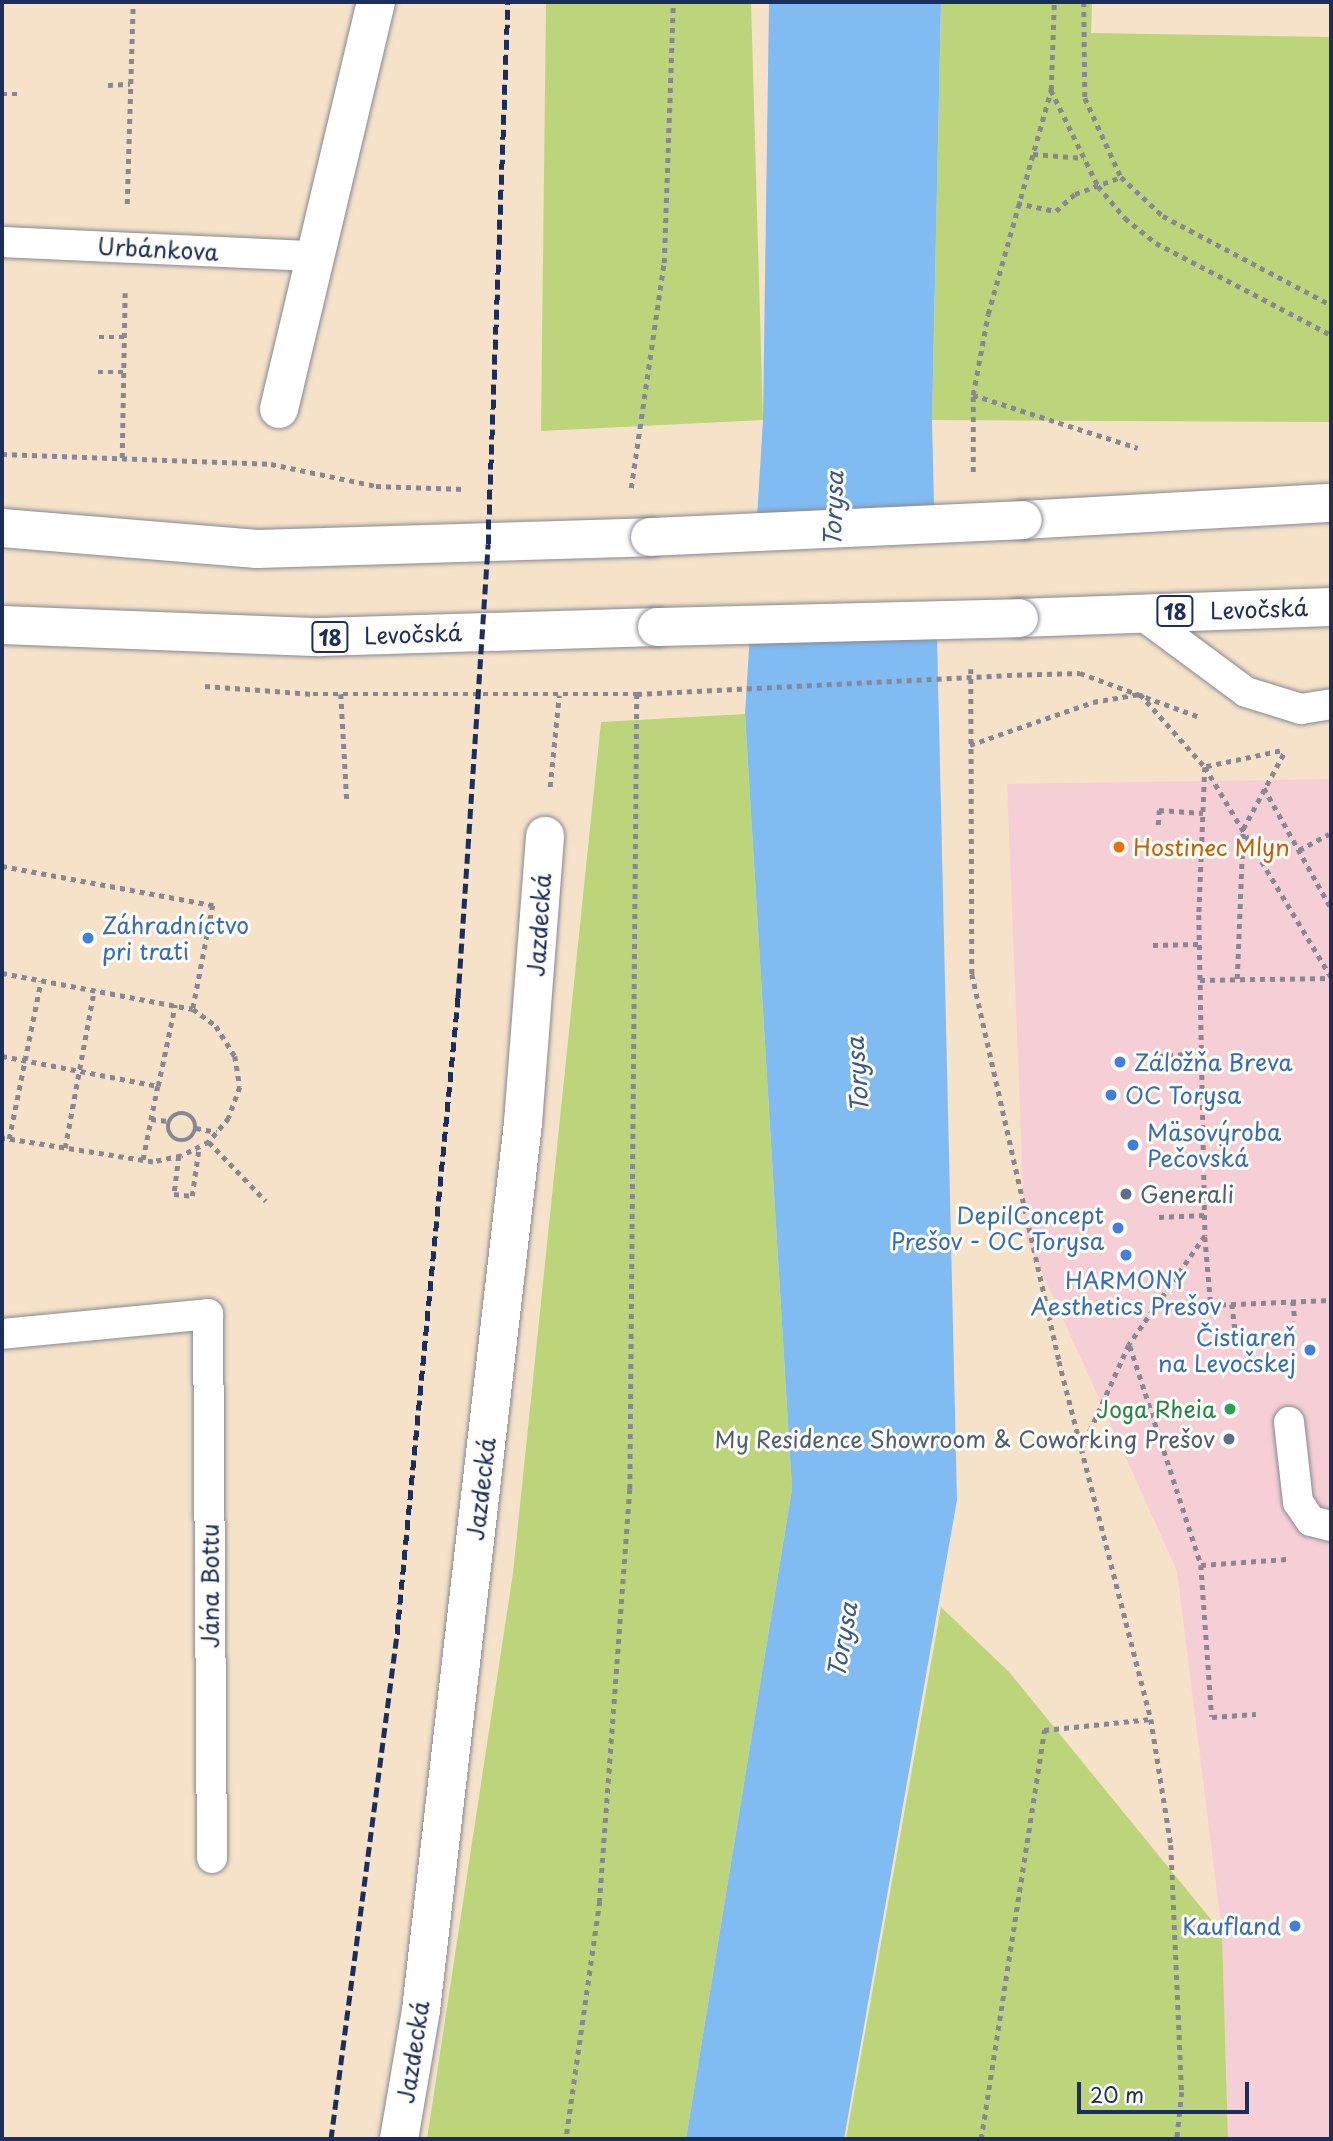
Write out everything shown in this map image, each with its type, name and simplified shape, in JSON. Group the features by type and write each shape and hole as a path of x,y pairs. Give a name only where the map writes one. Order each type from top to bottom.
{"main road":[{"path":"279,409 376,2"},
{"path":"2,528 257,549 650,537 1331,503"},
{"name":"Levočská","path":"2,625 320,638 1331,607"},
{"name":"Jazdecká","path":"400,2139 421,2010 523,1123 545,836"}],"lane":[{"name":"Urbánkova","path":"2,242 315,256"},
{"path":"1138,612 1246,692 1301,709 1331,704"},
{"name":"Jána Bottu","path":"2,1334 208,1314 212,1858"},
{"path":"1289,1422 1298,1502 1311,1521 1331,1526"}],"path":[{"path":"122,458 133,2"},
{"path":"618,494 631,494 664,263 673,2"},
{"path":"972,475 973,395 1017,203 1051,90 1054,2"},
{"path":"1084,2 1085,98 1122,177 1163,216 1331,305"},
{"path":"108,85 131,84"},
{"path":"1051,90 1098,186 1156,243 1331,335"},
{"path":"2,94 21,94"},
{"path":"1033,154 1085,158"},
{"path":"1017,203 1056,211 1075,194 1122,177"},
{"path":"99,337 124,337"},
{"path":"98,372 123,372"},
{"path":"973,395 1138,448"},
{"path":"2,454 271,464 376,486 477,490"},
{"path":"971,664 972,974 1082,1450 1151,1719 1171,1845 1182,2092 1177,2139"},
{"path":"566,2139 600,1901 630,1489 637,694 1080,673 1212,722"},
{"path":"341,694 347,802"},
{"path":"970,745 1093,702 1140,694"},
{"path":"1140,694 1205,767 1331,977 1200,980"},
{"path":"545,836 559,695"},
{"path":"1273,745 1285,750"},
{"path":"1205,767 1285,750 1297,750"},
{"path":"1237,979 1243,828 1285,750"},
{"path":"1205,767 1199,944 1205,1237 1211,1304 1331,1300"},
{"path":"1264,789 1331,908"},
{"path":"1158,825 1159,810 1203,813"},
{"path":"1298,850 1329,834"},
{"path":"2,866 213,905 193,1009"},
{"path":"1153,946 1199,944"},
{"path":"2,973 193,1009 216,1026 235,1056 240,1087 209,1142 179,1157 144,1161 2,1138"},
{"path":"9,1139 41,981"},
{"path":"65,1148 94,990"},
{"path":"144,1161 175,1005"},
{"path":"1158,1056 1202,1053"},
{"path":"2,1056 158,1086"},
{"path":"151,1119 168,1121 187,1113 196,1128"},
{"path":"168,1121 167,1131 178,1141 196,1128 217,1132"},
{"path":"1159,1134 1203,1131"},
{"path":"209,1142 265,1200"},
{"path":"179,1157 174,1194 192,1196 199,1147"},
{"path":"1159,1217 1205,1215"},
{"path":"1082,1450 1129,1345 1205,1237"},
{"path":"1293,1301 1295,1321"},
{"path":"1232,1304 1234,1328"},
{"path":"1129,1345 1201,1565 1212,1717 1256,1714"},
{"path":"1201,1565 1292,1559"},
{"path":"981,2139 1044,1730 1151,1719"}],"shaded area":[{"path":"1331,779 1331,2139 1228,2139 1222,1933 1177,1571 1025,1235 1007,784"}],"green space":[{"path":"546,2 751,2 763,420 541,431"},
{"path":"941,2 1092,2 1091,33 1331,37 1331,422 932,420"},
{"path":"745,714 792,1489 686,2139 427,2139 513,1573 601,722"},
{"path":"941,1607 1009,1672 1222,1933 1228,2139 846,2139"}],"water":[{"name":"Torysa","path":"769,2 941,2 932,420 957,1500 844,2139 686,2139 792,1489 745,714 763,420"}],"pier":[{"path":"939,524 942,628 747,627 753,533"}],"railway":[{"path":"331,2139 397,1634 458,998 488,544 508,2"}],"place":[{"name":"Hostinec Mlyn","path":"1119,847"},
{"name":"Záhradníctvo pri trati","path":"88,938"},
{"name":"Záložňa Breva","path":"1120,1062"},
{"name":"OC Torysa","path":"1111,1095"},
{"name":"Mäsovýroba Pečovská","path":"1133,1145"},
{"name":"Generali","path":"1126,1194"},
{"name":"DepilConcept Prešov - OC Torysa","path":"1118,1228"},
{"name":"HARMONY Aesthetics Prešov","path":"1126,1255"},
{"name":"Čistiareň na Levočskej","path":"1310,1350"},
{"name":"Joga Rheia","path":"1230,1409"},
{"name":"My Residence Showroom & Coworking Prešov","path":"1229,1439"},
{"name":"Kaufland","path":"1295,1926"}]}
